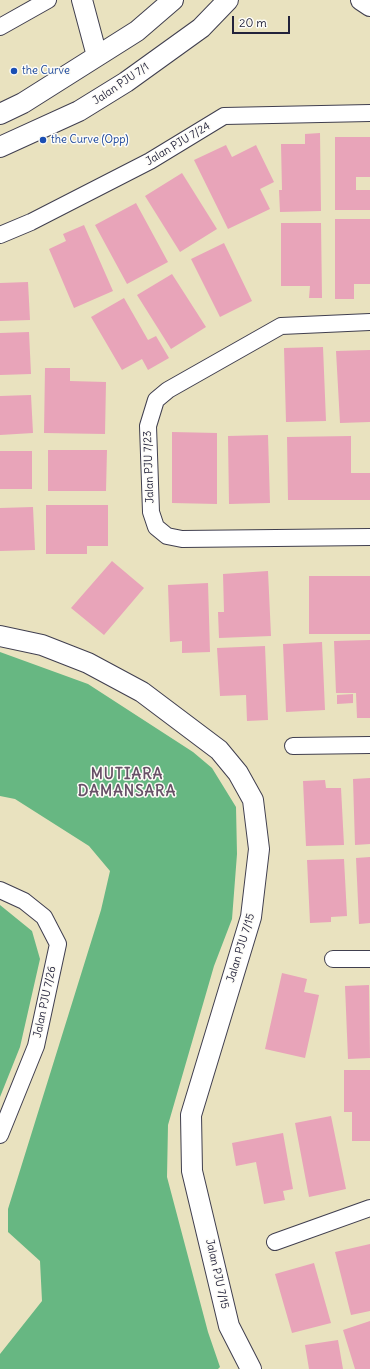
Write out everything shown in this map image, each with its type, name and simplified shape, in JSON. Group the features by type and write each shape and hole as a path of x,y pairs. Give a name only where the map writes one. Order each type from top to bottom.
{"street":[{"path":"0,27 48,0"},
{"path":"82,0 97,56"},
{"path":"0,114 23,103 136,31 173,0"},
{"name":"Jalan PJU 7/1","path":"0,147 79,111 126,82 201,28 228,0"},
{"path":"201,28 238,0"},
{"path":"361,0 370,6"},
{"name":"Jalan PJU 7/24","path":"0,235 31,222 150,161 224,116 370,113"},
{"name":"Jalan PJU 7/23","path":"370,322 292,324 271,330 168,390 156,400 148,426 151,512 156,527 167,536 182,539 370,537"},
{"name":"Jalan PJU 7/15","path":"0,636 42,645 88,663 142,692 219,750 238,773 253,800 259,848 251,917 191,1115 192,1171 229,1326 251,1369"},
{"path":"294,746 370,745"},
{"name":"Jalan PJU 7/26","path":"0,890 24,901 44,917 58,944 36,1046 0,1135"},
{"path":"333,959 370,959"},
{"path":"275,1242 370,1208"}],"green space":[{"path":"0,652 88,684 193,752 212,768 236,807 237,854 232,919 214,966 168,1125 167,1177 208,1332 220,1367 218,1369 0,1369 0,1354 42,1301 40,1261 8,1232 8,1209 101,910 110,871 89,846 15,799 0,796"},
{"path":"0,905 32,931 40,959 20,1047 0,1097"}],"building":[{"path":"320,133 321,211 280,212 279,190 282,190 281,144 305,144 305,134"},
{"path":"335,137 370,137 370,177 356,177 356,190 370,190 370,210 335,210"},
{"path":"226,145 232,157 256,145 274,182 260,189 270,209 228,229 194,160"},
{"path":"182,173 217,229 180,252 145,196"},
{"path":"136,203 168,262 127,284 95,225"},
{"path":"335,219 370,219 370,284 354,284 354,299 335,299"},
{"path":"281,223 321,223 322,298 309,298 310,286 281,286"},
{"path":"84,225 113,291 74,308 49,249 66,241 63,234"},
{"path":"224,243 252,301 220,317 191,259"},
{"path":"172,274 206,327 171,349 137,295"},
{"path":"28,282 30,320 0,321 0,283"},
{"path":"124,298 148,340 156,336 169,358 148,370 142,359 122,370 91,317"},
{"path":"29,332 31,374 0,375 0,333"},
{"path":"323,347 326,421 286,422 284,348"},
{"path":"370,350 370,422 340,423 336,351"},
{"path":"45,368 70,368 70,381 106,382 105,434 44,433"},
{"path":"31,395 33,433 0,435 0,396"},
{"path":"172,432 217,433 217,504 172,503"},
{"path":"268,435 270,503 229,504 228,436"},
{"path":"351,436 351,473 370,473 370,500 288,500 287,437"},
{"path":"48,450 107,450 106,491 48,491"},
{"path":"0,451 32,451 32,489 0,489"},
{"path":"46,505 108,505 108,546 87,546 87,554 46,554"},
{"path":"33,507 35,550 0,551 0,508"},
{"path":"112,561 144,588 104,635 71,608"},
{"path":"268,571 271,636 219,638 218,612 224,612 223,574"},
{"path":"309,576 370,576 370,634 309,634"},
{"path":"208,583 210,652 182,653 182,641 170,642 168,585"},
{"path":"370,640 370,718 357,718 356,693 336,693 334,641"},
{"path":"322,642 325,710 286,712 283,644"},
{"path":"265,646 268,720 247,721 246,695 220,696 217,648"},
{"path":"353,694 353,703 337,704 337,695"},
{"path":"370,778 370,844 355,845 353,779"},
{"path":"325,780 326,788 341,788 344,845 306,846 303,781"},
{"path":"370,857 370,923 359,924 356,858"},
{"path":"344,859 347,916 331,917 331,922 310,923 307,860"},
{"path":"282,973 307,979 304,992 319,995 305,1058 265,1049"},
{"path":"369,985 370,1058 348,1059 345,986"},
{"path":"344,1070 370,1070 370,1141 352,1141 352,1112 344,1112"},
{"path":"331,1116 346,1189 309,1197 295,1123"},
{"path":"283,1133 293,1189 283,1191 285,1200 264,1204 256,1162 236,1166 232,1143"},
{"path":"370,1244 370,1311 351,1315 335,1252"},
{"path":"314,1263 331,1323 292,1333 275,1274"},
{"path":"370,1321 370,1369 355,1369 343,1330"},
{"path":"338,1340 343,1369 309,1369 305,1345"}],"place":[{"name":"the Curve","path":"14,71"},
{"name":"the Curve (Opp)","path":"43,140"}],"district":[{"name":"MUTIARA DAMANSARA","path":"127,784"}]}
